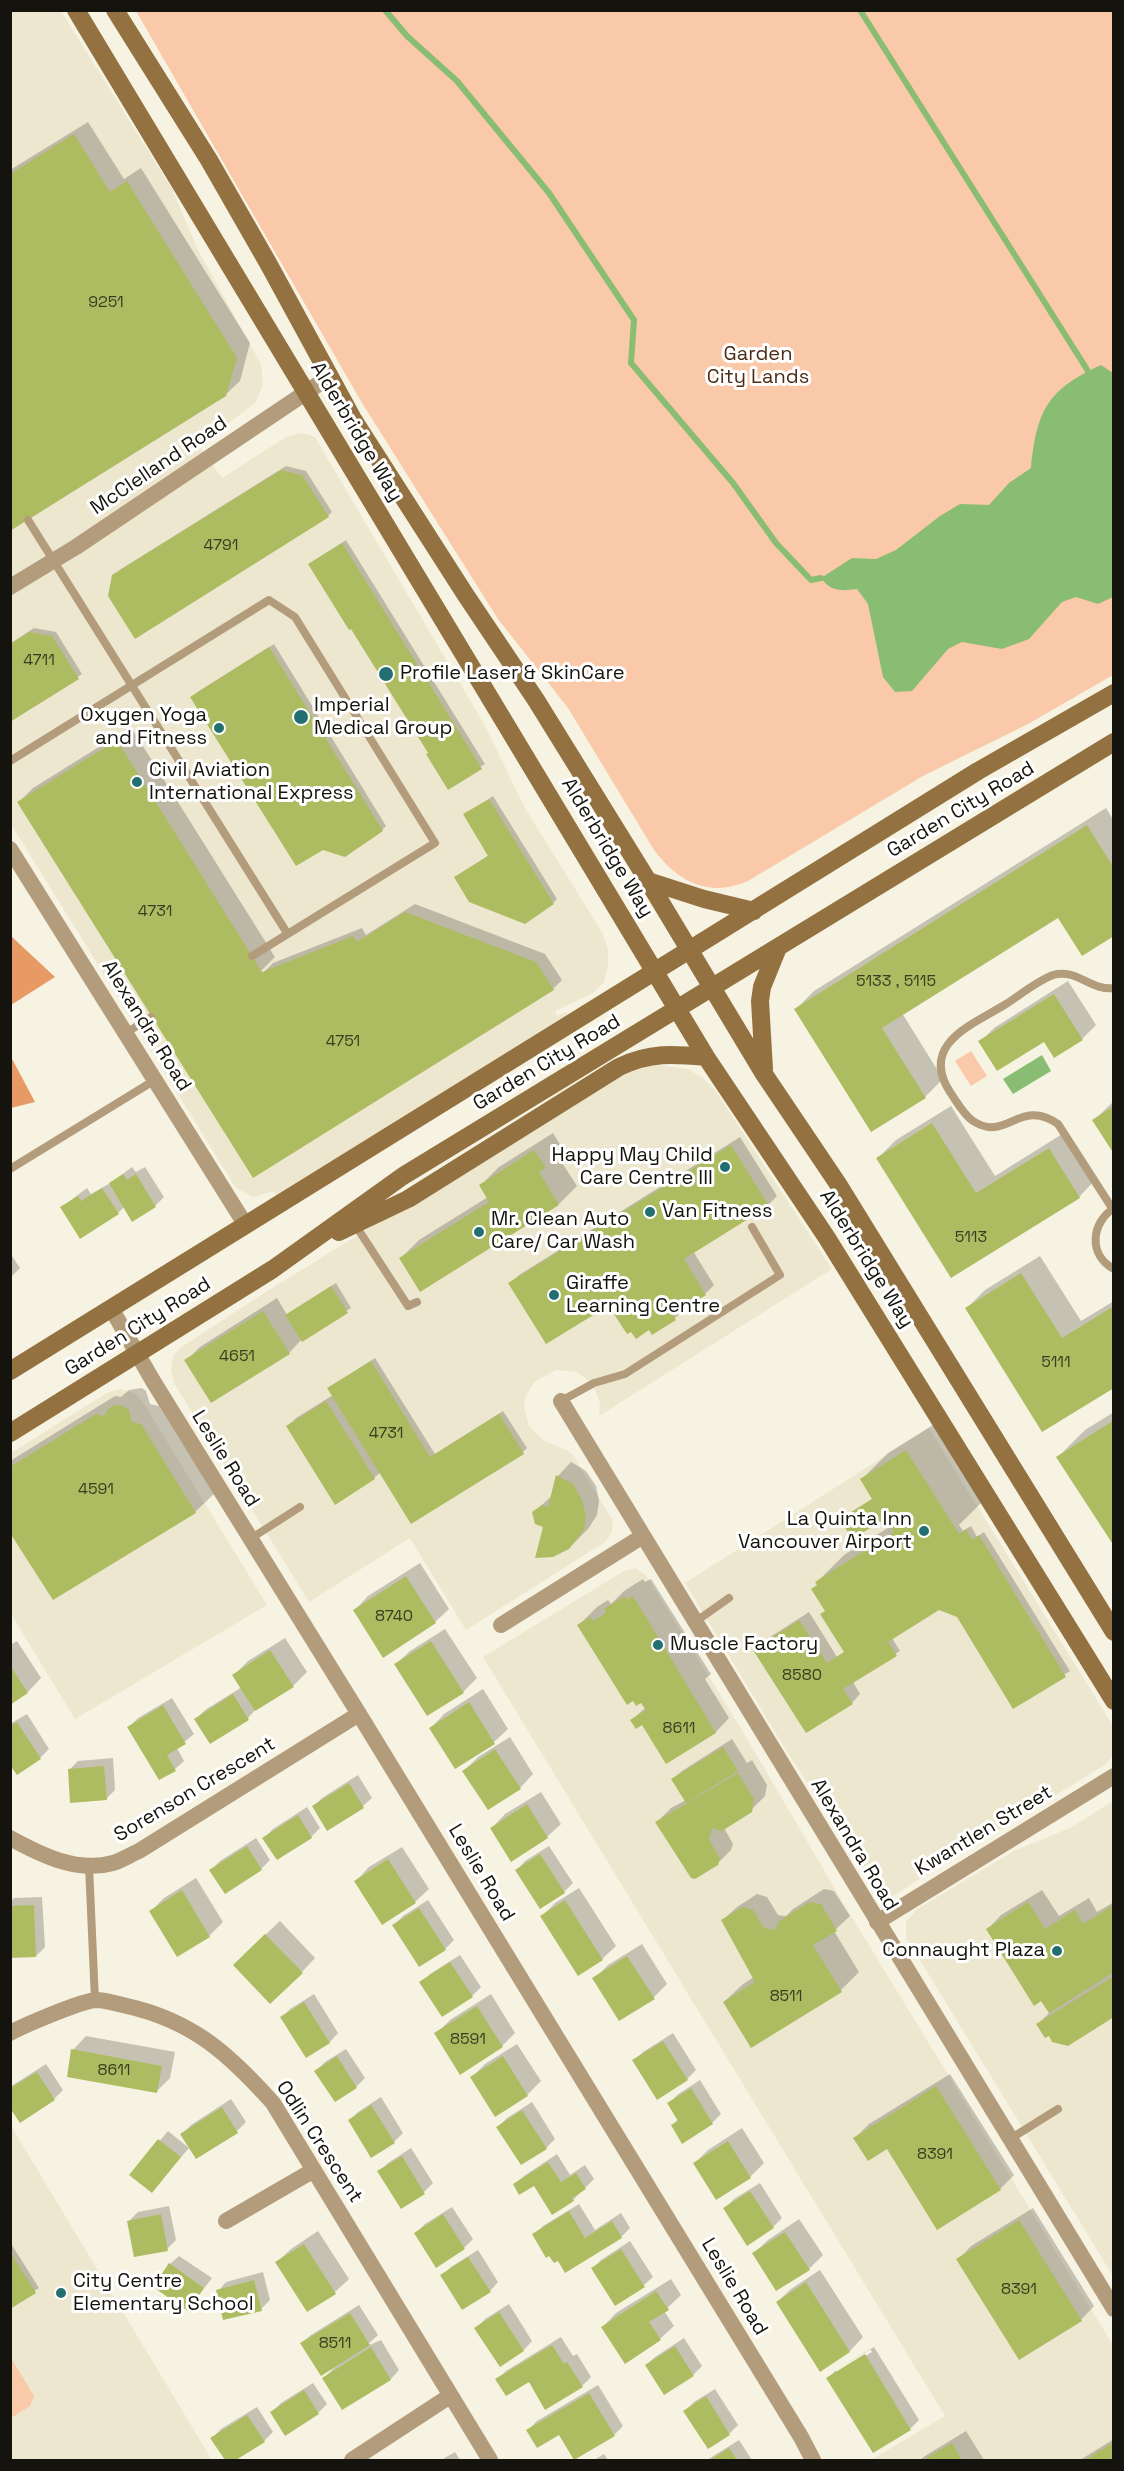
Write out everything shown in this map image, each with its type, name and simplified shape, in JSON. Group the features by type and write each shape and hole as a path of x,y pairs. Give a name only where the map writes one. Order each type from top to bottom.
{"main road":[{"name":"Alderbridge Way","path":"76,10 706,1057 827,1238 1113,1701"},
{"name":"Alderbridge Way","path":"115,10 209,160 359,428 536,700 648,880 764,1074 838,1184 1113,1632"},
{"name":"Garden City Road","path":"10,1371 978,771 1113,693"},
{"name":"Garden City Road","path":"10,1433 311,1243 352,1220 403,1176 777,950 1113,742"},
{"path":"648,880 754,911"},
{"path":"764,1074 760,1001 762,987 777,950"},
{"path":"352,1220 408,1199 619,1067 638,1058 669,1054 706,1057"}],"street":[{"name":"McClelland Road","path":"10,587 53,561 329,377"},
{"name":"Alexandra Road","path":"10,849 16,871 126,1033 245,1224"},
{"name":"Leslie Road","path":"111,1308 139,1353 153,1381 359,1714 813,2460"},
{"name":"Alexandra Road","path":"561,1401 1113,2309"},
{"path":"501,1625 643,1536"},
{"name":"Sorenson Crescent","path":"10,1838 56,1859 89,1866 113,1862 139,1851 359,1714"},
{"name":"Kwantlen Street","path":"877,1922 1113,1776"},
{"path":"10,2034 26,2025 95,2000"},
{"name":"Odlin Crescent","path":"95,2000 154,2012 182,2024 242,2069 273,2103 490,2460"},
{"path":"226,2221 314,2170"},
{"path":"352,2460 450,2396"}],"lane":[{"path":"28,520 287,933"},
{"path":"10,761 269,600 296,617 435,843 252,956"},
{"path":"1113,988 1102,989 1073,974 1052,976 951,1039 941,1057 940,1068 942,1080 962,1110 972,1120 983,1125 999,1126 1025,1115 1035,1114 1047,1116 1058,1124 1113,1208 1097,1225 1095,1236 1101,1258 1113,1269"},
{"path":"126,1033 152,1017"},
{"path":"10,1169 155,1080"},
{"path":"352,1220 408,1306 417,1302"},
{"path":"561,1401 594,1383 625,1374 780,1275 752,1227"},
{"path":"250,1539 300,1507"},
{"path":"695,1622 729,1598"},
{"path":"89,1866 95,2000"},
{"path":"1010,2139 1058,2109"}],"shaded area":[{"path":"11,11 61,11 172,189 198,250 261,364 263,385 255,403 199,446 222,478 286,437 300,433 311,435 316,439 484,724 525,808 603,934 608,950 604,982 593,993 555,1011 557,1016 566,1012 568,1014 277,1196 273,1191 253,1197 236,1188 11,824"},
{"path":"1101,365 1113,373 1113,597 1098,604 1076,597 1062,602 1029,639 1002,649 962,642 948,649 912,691 895,692 883,677 868,604 857,589 837,590 821,578 852,558 876,559 896,550 940,516 960,504 989,505 1009,483 1031,468 1037,431 1048,404 1068,383"},
{"path":"11,936 55,977 11,1005"},
{"path":"10,1055 35,1102 10,1108"},
{"path":"1042,1055 1051,1071 1013,1094 1003,1079"},
{"path":"652,1064 688,1069 703,1078 715,1090 832,1269 599,1416 600,1403 595,1390 589,1381 577,1372 556,1370 534,1382 525,1398 524,1407 529,1426 543,1440 574,1456 613,1521 612,1532 605,1542 466,1630 410,1538 309,1602 174,1383 171,1370 173,1356 180,1348 261,1295 624,1071"},
{"path":"120,1389 134,1393 143,1402 267,1605 75,1719 11,1614 11,1453 105,1394"},
{"path":"929,1428 1113,1726 1113,1755 1106,1764 891,1897 883,1899 786,1750 685,1583"},
{"path":"635,1568 646,1575 739,1725 842,1901 1113,2345 1113,2460 871,2460 945,2416 483,1657 624,1571"},
{"path":"1113,1801 1113,2276 907,1939 906,1922 917,1909 1014,1851 1072,1827"},
{"name":"City Centre Elementary School","path":"11,2126 212,2460 11,2460"}],"green space":[{"name":"Garden City Lands","path":"136,11 1113,11 1113,675 1028,724 923,776 748,881 734,886 707,887 695,884 673,871 654,850 568,708 498,619 362,403"},
{"path":"971,1051 987,1076 971,1086 955,1061"},
{"path":"11,2358 34,2396 30,2406 11,2418"}],"building":[{"path":"74,134 110,192 127,181 237,358 226,396 10,531 10,174"},
{"path":"281,470 302,475 329,517 135,639 108,596 112,575"},
{"path":"342,543 482,769 448,790 426,754 428,753 308,564"},
{"path":"29,632 52,636 79,679 10,722 10,644"},
{"path":"269,647 383,831 345,857 323,850 296,866 190,697"},
{"path":"117,740 262,972 353,936 357,942 405,912 536,962 554,990 253,1178 17,802"},
{"path":"489,799 554,904 525,924 469,902 454,877 488,856 463,814"},
{"path":"1087,825 1114,868 1114,936 1082,956 1058,918 882,1028 926,1098 871,1132 794,1009"},
{"path":"1054,994 1083,1040 1054,1058 1044,1042 997,1071 978,1041"},
{"path":"1114,1106 1114,1154 1092,1120"},
{"path":"932,1123 976,1193 1049,1148 1080,1198 951,1278 876,1158"},
{"path":"731,1145 769,1206 684,1259 706,1295 673,1315 676,1320 652,1335 649,1330 636,1339 631,1332 627,1334 612,1311 617,1309 613,1303 546,1344 508,1283"},
{"name":"Mr. Clean Auto Care/ Car Wash","path":"534,1150 546,1168 539,1172 559,1205 420,1292 399,1258 489,1202 479,1185"},
{"path":"123,1174 127,1180 136,1174 156,1207 132,1222 109,1183"},
{"path":"102,1188 119,1214 80,1239 60,1207 78,1196 81,1201"},
{"path":"1021,1273 1062,1338 1114,1306 1114,1388 1042,1432 965,1308"},
{"path":"331,1286 348,1313 302,1342 285,1315"},
{"path":"263,1311 290,1354 211,1403 184,1360"},
{"path":"371,1361 430,1457 499,1414 524,1454 411,1524 327,1388"},
{"path":"326,1401 375,1479 335,1505 286,1426"},
{"path":"116,1405 129,1410 132,1422 141,1424 196,1513 53,1600 10,1533 10,1467 96,1414 104,1416 109,1408"},
{"path":"1114,1420 1114,1546 1056,1457"},
{"path":"906,1450 959,1534 966,1529 972,1540 979,1535 1066,1677 1013,1709 957,1617 939,1610 888,1642 897,1656 843,1689 853,1704 806,1733 753,1650 799,1620 827,1663 844,1652 820,1614 825,1611 811,1589 817,1585 815,1582 894,1532 885,1519 852,1539 840,1519 872,1499 860,1479"},
{"path":"556,1475 573,1484 582,1500 586,1516 584,1530 569,1549 553,1557 535,1558 543,1527 535,1524 532,1512 542,1505 548,1507"},
{"path":"406,1576 436,1623 383,1658 353,1610"},
{"path":"625,1596 627,1600 633,1596 716,1733 666,1764 642,1725 636,1729 630,1720 646,1710 641,1703 636,1706 633,1701 627,1705 577,1625 590,1617 593,1621 606,1613 604,1609"},
{"path":"431,1641 464,1693 427,1716 394,1664"},
{"path":"270,1650 294,1687 255,1711 232,1675"},
{"path":"10,1665 28,1693 10,1705"},
{"path":"233,1694 249,1720 210,1744 194,1719"},
{"path":"469,1702 495,1744 455,1769 429,1728"},
{"path":"163,1705 186,1744 167,1755 176,1771 159,1780 127,1727"},
{"path":"17,1722 41,1759 17,1775 10,1765 10,1726"},
{"path":"723,1747 738,1771 686,1803 671,1779"},
{"path":"495,1749 521,1789 488,1810 462,1771"},
{"path":"104,1766 107,1800 70,1803 68,1769"},
{"path":"738,1773 754,1799 752,1812 722,1831 712,1828 709,1840 720,1858 718,1865 695,1879 691,1878 655,1822"},
{"path":"349,1783 364,1808 327,1831 312,1806"},
{"path":"527,1804 548,1838 511,1862 490,1828"},
{"path":"298,1815 312,1838 277,1860 262,1838"},
{"path":"247,1846 262,1870 225,1894 209,1870"},
{"path":"540,1854 565,1893 540,1909 515,1870"},
{"path":"388,1859 416,1903 382,1925 354,1881"},
{"path":"182,1890 210,1937 177,1957 149,1911"},
{"path":"565,1900 603,1960 578,1976 540,1916"},
{"path":"809,1902 821,1904 837,1931 813,1945 842,1992 751,2048 723,2002 755,1982 721,1920 742,1907 753,1910 764,1928 776,1930 778,1922"},
{"name":"Connaught Plaza","path":"1028,1902 1045,1929 1075,1910 1083,1924 1114,1905 1114,1972 1049,2013 1041,2001 1034,2006 986,1929"},
{"path":"34,1905 36,1957 10,1958 10,1906"},
{"path":"419,1908 446,1950 419,1967 392,1925"},
{"path":"265,1934 303,1973 270,2004 233,1965"},
{"path":"627,1956 655,1999 619,2021 592,1978"},
{"path":"450,1962 473,1997 442,2017 419,1982"},
{"path":"1114,1976 1114,2017 1068,2046 1052,2042 1049,2036 1045,2038 1036,2024"},
{"path":"304,2002 330,2043 306,2058 280,2017"},
{"path":"477,2006 503,2047 460,2075 434,2033"},
{"path":"663,2041 688,2080 657,2100 632,2060"},
{"path":"71,2049 162,2066 157,2093 67,2077"},
{"path":"337,2056 357,2088 335,2102 314,2071"},
{"path":"503,2056 528,2096 495,2117 470,2077"},
{"path":"37,2072 55,2100 20,2123 10,2108 10,2088"},
{"path":"936,2086 1001,2190 937,2230 887,2149 868,2161 853,2138"},
{"path":"691,2088 713,2124 682,2144 671,2125 678,2121 667,2103"},
{"path":"371,2105 395,2143 371,2158 348,2120"},
{"path":"222,2107 238,2133 196,2159 180,2134"},
{"path":"522,2110 547,2149 521,2165 496,2127"},
{"path":"158,2139 181,2157 152,2193 129,2175"},
{"path":"728,2141 751,2178 716,2200 693,2163"},
{"path":"402,2156 425,2194 401,2209 377,2171"},
{"path":"548,2162 561,2182 576,2173 586,2189 572,2198 574,2201 552,2215 534,2186 519,2195 513,2184"},
{"path":"750,2191 774,2228 747,2246 723,2208"},
{"path":"569,2211 585,2238 612,2221 622,2238 565,2273 558,2261 554,2263 549,2256 546,2258 532,2234"},
{"path":"161,2214 168,2251 134,2257 127,2221"},
{"path":"443,2214 465,2249 436,2268 414,2233"},
{"path":"1019,2220 1082,2321 1019,2360 956,2259"},
{"path":"785,2232 810,2270 776,2291 752,2253"},
{"path":"304,2244 336,2294 307,2312 275,2262"},
{"path":"621,2249 645,2287 615,2306 591,2268"},
{"path":"10,2252 36,2293 10,2309"},
{"path":"468,2257 491,2292 462,2310 440,2275"},
{"path":"169,2263 204,2288 188,2311 153,2287"},
{"path":"254,2280 262,2311 223,2320 216,2290"},
{"path":"806,2282 850,2352 820,2372 776,2302"},
{"path":"656,2291 669,2310 649,2322 661,2340 625,2364 601,2327"},
{"path":"499,2312 524,2351 500,2367 474,2328"},
{"path":"350,2313 370,2345 321,2376 300,2343"},
{"path":"552,2345 564,2364 567,2362 583,2387 545,2410 529,2382 506,2396 495,2379"},
{"path":"675,2346 694,2376 664,2395 645,2365"},
{"path":"371,2347 391,2380 342,2410 322,2378"},
{"path":"865,2354 911,2430 873,2453 826,2378"},
{"path":"304,2390 319,2414 285,2436 270,2412"},
{"path":"589,2393 615,2436 574,2460 559,2435 537,2448 526,2430"},
{"path":"706,2396 730,2435 708,2449 683,2411"},
{"path":"247,2415 265,2442 236,2460 225,2460 210,2438"},
{"path":"1114,2442 1114,2460 1085,2460"},
{"path":"952,2443 962,2460 923,2460"},
{"path":"729,2448 737,2460 710,2460"}],"waterway":[{"path":"385,10 407,36 457,81 549,193 634,320 631,363 733,483 776,543 811,580 821,578"},
{"path":"860,10 1088,371"}],"place":[{"name":"Profile Laser & SkinCare","path":"386,674"},
{"name":"Imperial Medical Group","path":"301,717"},
{"name":"Oxygen Yoga and Fitness","path":"219,728"},
{"name":"Civil Aviation International Express","path":"137,782"},
{"name":"Happy May Child Care Centre III","path":"725,1167"},
{"name":"Van Fitness","path":"650,1212"},
{"name":"Mr. Clean Auto Care/ Car Wash","path":"479,1232"},
{"name":"Giraffe Learning Centre","path":"554,1295"},
{"name":"La Quinta Inn Vancouver Airport","path":"924,1531"},
{"name":"Muscle Factory","path":"658,1645"},
{"name":"Connaught Plaza","path":"1057,1951"},
{"name":"City Centre Elementary School","path":"61,2293"}]}
